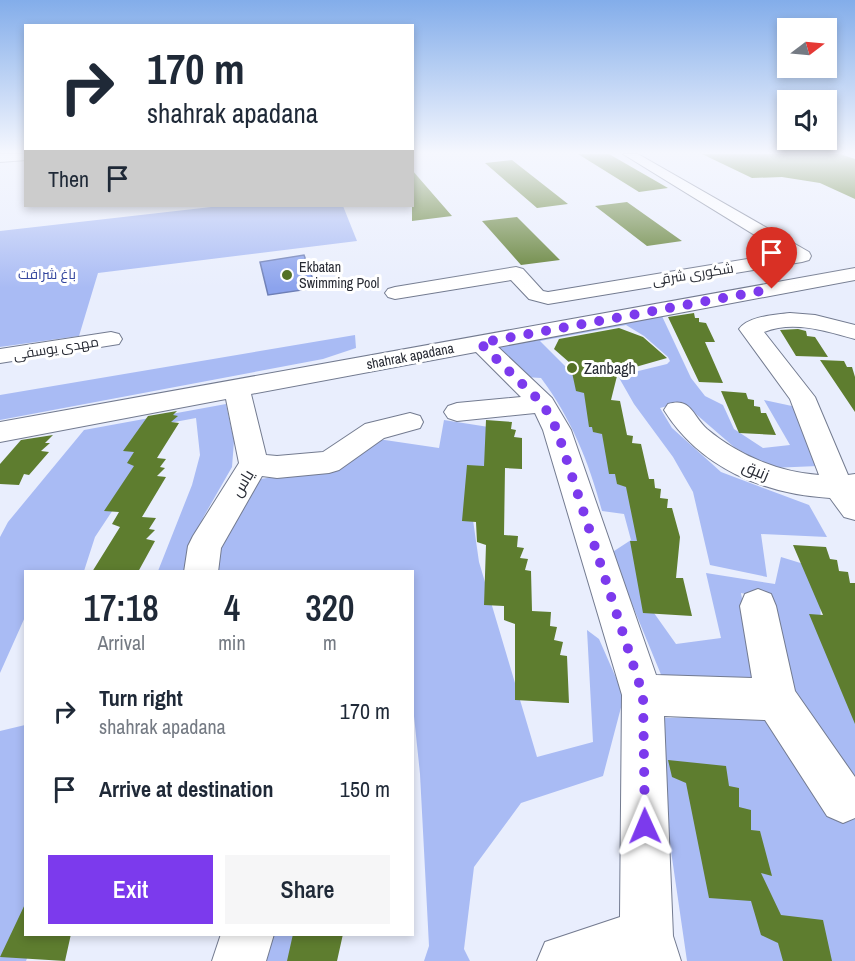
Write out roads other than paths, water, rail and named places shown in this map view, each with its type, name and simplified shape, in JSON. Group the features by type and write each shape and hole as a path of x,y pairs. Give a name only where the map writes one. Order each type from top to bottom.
{"street":[{"name":"شکوری شرقی","path":"395,293 516,273 536,295 548,298 802,256 705,199"},
{"name":"shahrak apadana","path":"0,432 855,274"},
{"path":"710,300 750,329 802,397 850,494"},
{"path":"750,329 769,321 795,319 827,324 855,332"},
{"name":"مهدی یوسفی","path":"0,356 111,339"},
{"path":"480,343 543,404 557,430 643,695 650,948 564,961"},
{"name":"یاس","path":"201,570 205,546 254,464 237,389"},
{"path":"457,412 543,404"},
{"name":"زنبق","path":"677,410 697,435 736,462 786,482 850,494"},
{"path":"254,464 277,466 329,462 375,431 410,422"},
{"path":"758,606 776,700 843,800"},
{"path":"643,695 776,700"},
{"path":"239,961 247,936"}],"place":[{"name":"Ekbatan Swimming Pool","path":"287,275"},
{"name":"Zanbagh","path":"572,368"}],"park label":[{"name":"باغ شرافت","path":"47,274"}]}
